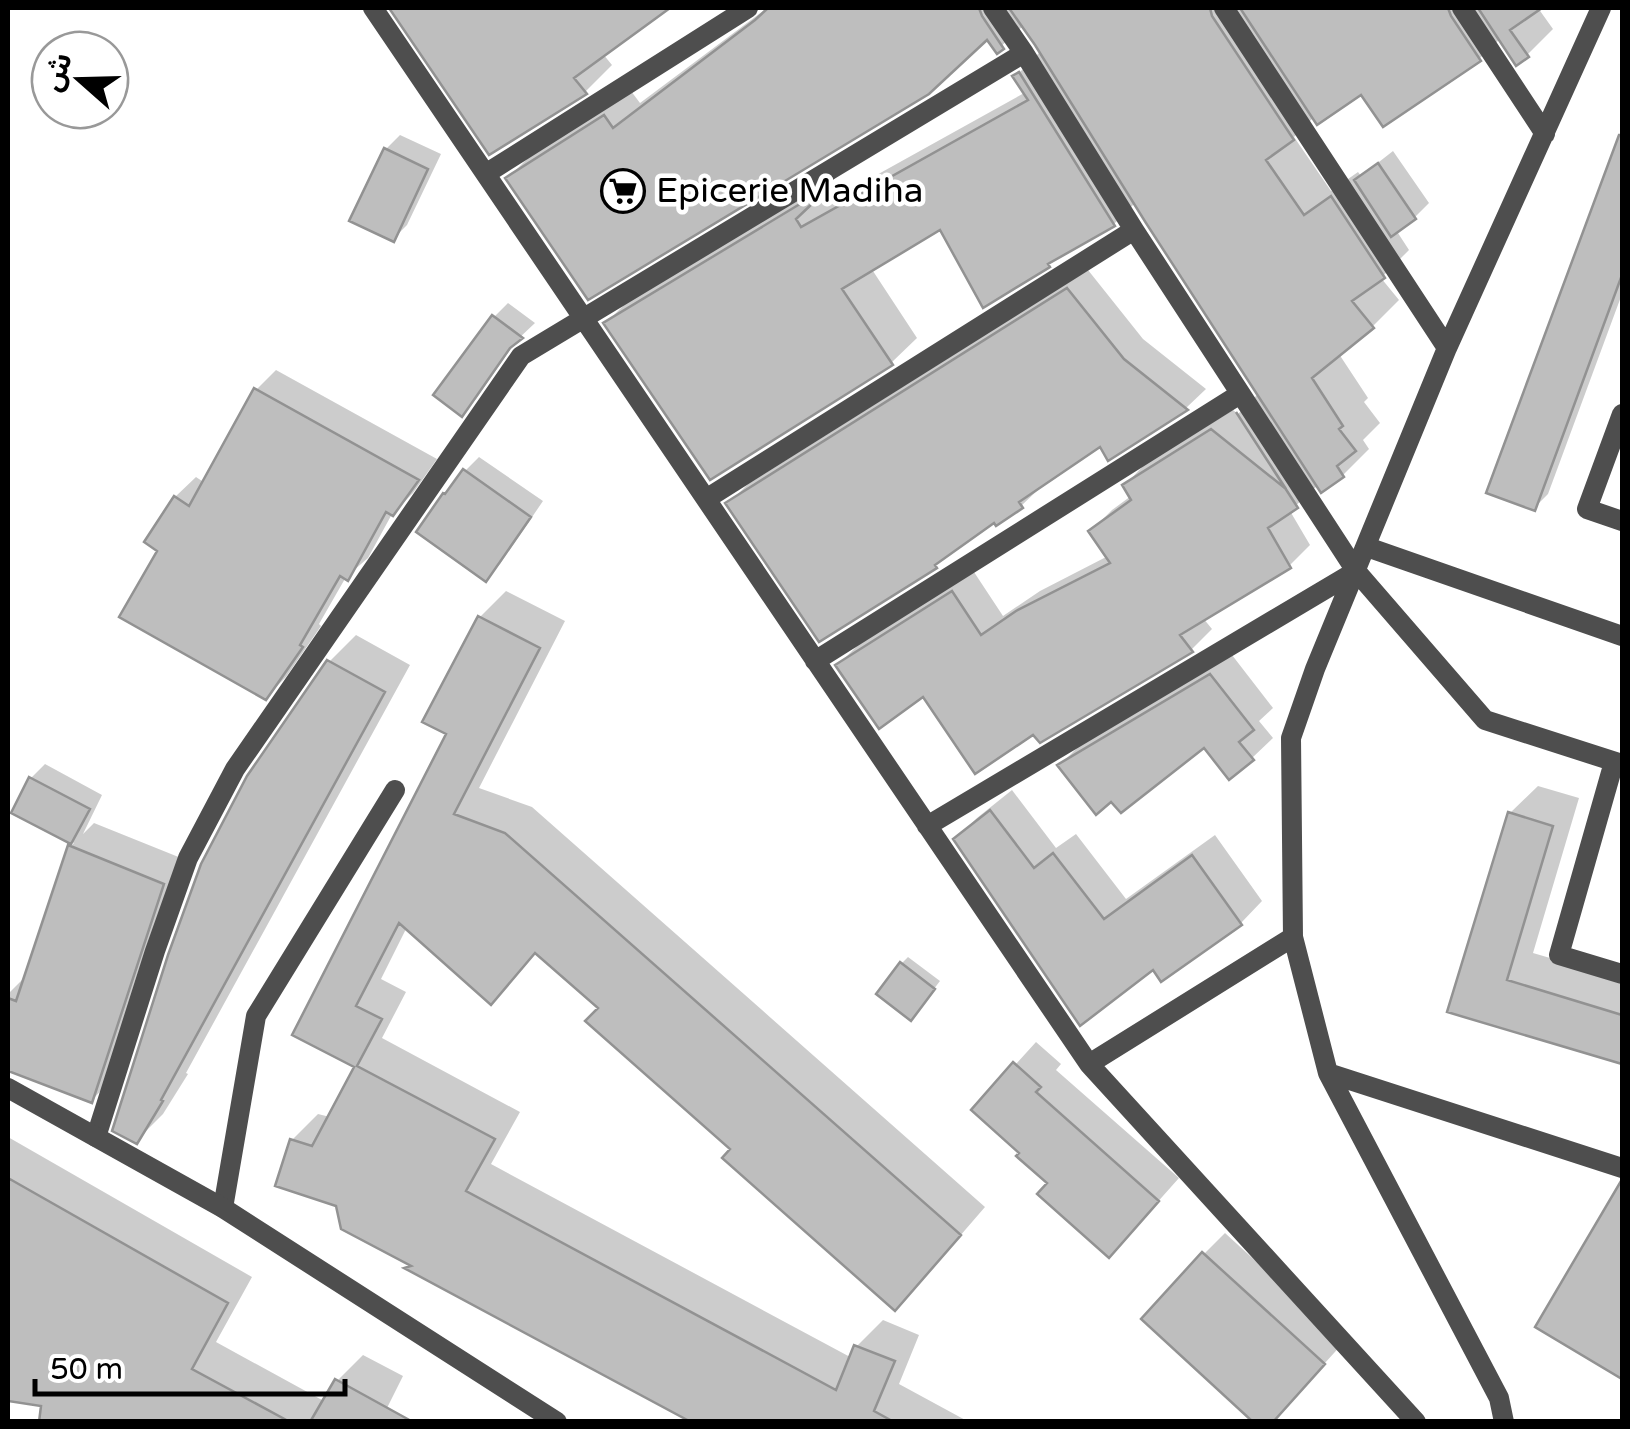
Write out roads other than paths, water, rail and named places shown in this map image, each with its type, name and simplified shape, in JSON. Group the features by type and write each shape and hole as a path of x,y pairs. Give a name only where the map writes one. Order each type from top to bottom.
{"street":[{"path":"487,173 748,8"},
{"path":"993,8 1356,570 1485,720 1618,763 1559,955 1622,974"},
{"path":"1224,8 1447,348"},
{"path":"1462,8 1544,134"},
{"path":"1504,1422 1499,1398 1328,1073 1292,937 1291,738 1315,669 1447,348 1600,8"},
{"path":"378,9 583,319 1089,1064 1416,1422"},
{"path":"96,1137 188,858 235,770 521,356 1024,53"},
{"path":"706,499 1134,230"},
{"path":"814,661 1240,394"},
{"path":"1622,414 1587,509 1622,522"},
{"path":"1366,547 1622,636"},
{"path":"926,826 1356,570"},
{"path":"223,1208 256,1016 395,790"},
{"path":"1089,1064 1292,937"},
{"path":"1328,1073 1622,1168"},
{"path":"8,1088 223,1208 557,1422"}],"place":[{"name":"Epicerie Madiha","path":"623,191"}]}
